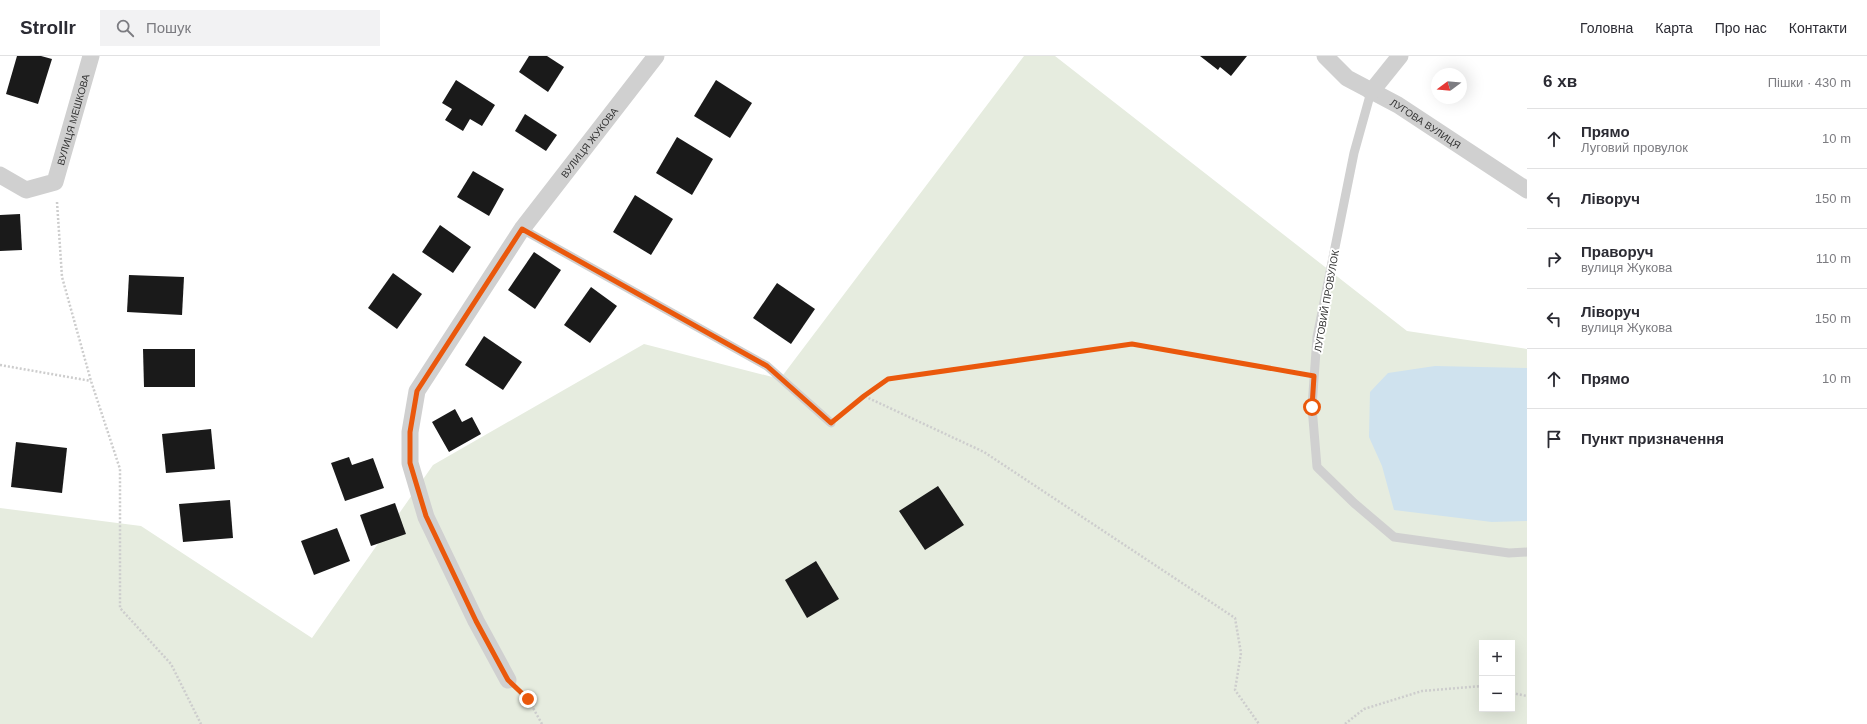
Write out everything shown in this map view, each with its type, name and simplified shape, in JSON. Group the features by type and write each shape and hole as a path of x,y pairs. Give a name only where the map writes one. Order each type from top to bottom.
{"street":[{"name":"ВУЛИЦЯ МЕШКОВА","path":"55,182 91,56"},
{"name":"ВУЛИЦЯ ЖУКОВА","path":"508,680 476,621 426,516 410,463 410,432 417,391 522,229 656,56"},
{"name":"ЛУГОВА ВУЛИЦЯ","path":"1325,56 1347,78 1398,105 1527,190"},
{"path":"1371,92 1400,56"},
{"path":"0,175 26,190 55,182"}],"lane":[{"name":"ЛУГОВИЙ ПРОВУЛОК","path":"1371,92 1354,153 1319,329 1312,407 1317,467 1354,504 1394,537 1509,553 1527,552"},
{"path":"522,229 767,366 831,423"}],"path":[{"path":"55,182 62,277 91,381 120,469 120,608 171,664 201,724"},
{"path":"831,423 864,396 888,379 1132,344 1314,376"},
{"path":"0,365 91,381"},
{"path":"864,396 984,452 1235,618 1241,653 1234,690 1259,724"},
{"path":"508,680 528,699 542,724"},
{"path":"1345,724 1364,710 1422,691 1479,686"},
{"path":"1515,694 1527,696"}],"shaded area":[{"path":"1024,56 1055,56 1407,331 1527,349 1527,724 0,724 0,508 141,526 312,638 433,465 644,344 780,379"}],"water":[{"path":"1435,366 1527,368 1527,521 1492,522 1394,510 1382,466 1369,437 1370,392 1388,373"}],"building":[{"path":"17,56 41,56 52,59 38,104 6,94"},
{"path":"529,56 547,56 564,67 548,92 519,72"},
{"path":"1200,56 1247,56 1231,76 1220,67 1218,70"},
{"path":"456,80 495,105 482,126 470,119 463,131 445,120 452,109 442,103"},
{"path":"716,80 752,103 730,138 694,116"},
{"path":"525,114 557,135 546,151 515,131"},
{"path":"677,137 713,159 692,195 656,173"},
{"path":"473,171 504,189 489,216 457,197"},
{"path":"635,195 673,219 651,255 613,232"},
{"path":"20,214 22,250 0,251 0,215"},
{"path":"440,225 471,247 453,273 422,252"},
{"path":"534,252 561,270 535,309 508,290"},
{"path":"393,273 422,294 397,329 368,308"},
{"path":"129,275 184,277 182,315 127,312"},
{"path":"777,283 815,309 791,344 753,318"},
{"path":"591,287 617,306 590,343 564,325"},
{"path":"484,336 522,362 503,390 465,365"},
{"path":"143,349 195,349 195,387 144,387"},
{"path":"455,409 462,422 472,417 481,434 449,452 432,422"},
{"path":"211,429 215,469 166,473 162,434"},
{"path":"16,442 67,448 62,493 11,487"},
{"path":"349,457 352,465 373,458 384,488 345,501 331,463"},
{"path":"938,486 964,525 925,550 899,511"},
{"path":"230,500 233,538 183,542 179,504"},
{"path":"395,503 406,534 371,546 360,515"},
{"path":"337,528 350,561 314,575 301,541"},
{"path":"816,561 839,599 807,618 785,580"}],"route":[{"path":"528,699 508,680 476,621 426,516 410,463 410,432 417,391 522,229 767,366 831,423 864,396 888,379 1132,344 1314,376 1312,407"}]}
